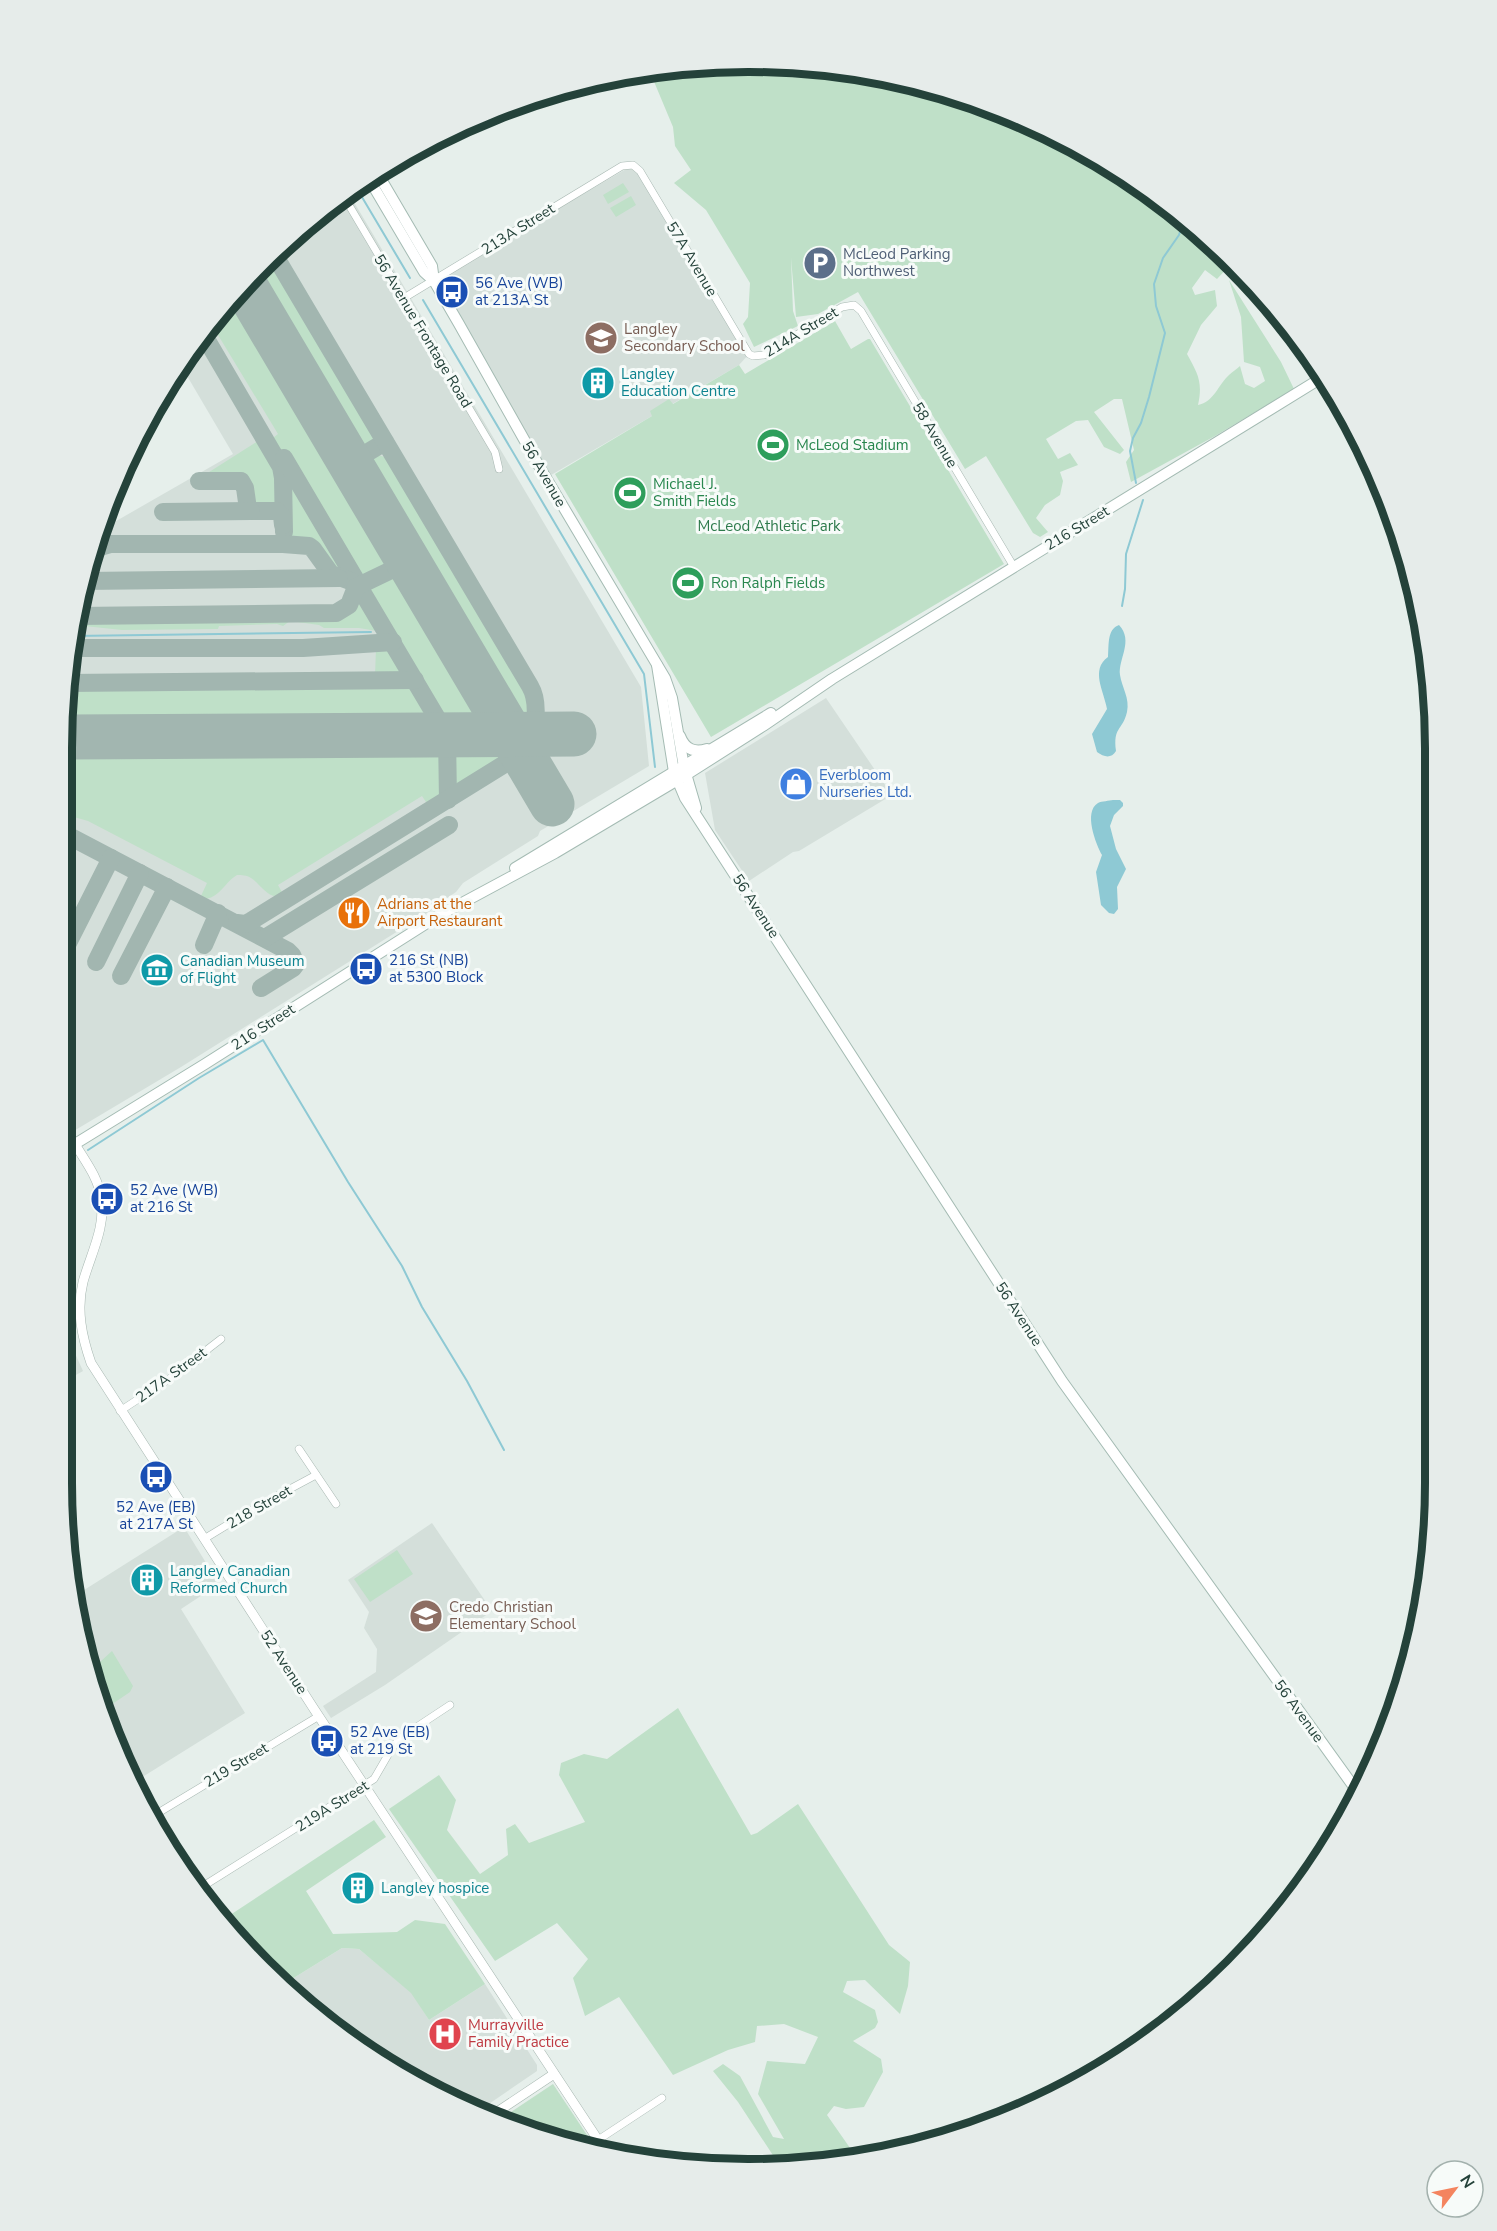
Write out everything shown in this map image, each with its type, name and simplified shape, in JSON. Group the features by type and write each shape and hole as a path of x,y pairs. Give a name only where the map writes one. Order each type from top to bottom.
{"main road":[{"name":"56 Avenue","path":"382,181 432,266 434,280 539,466 665,678 672,698 677,729 680,773"},
{"name":"56 Avenue","path":"373,186 424,272 434,280"},
{"name":"216 Street","path":"72,1143 205,1064 517,867 763,726 832,679 1316,381"},
{"name":"56 Avenue","path":"657,665 680,773 700,819 1062,1381 1353,1786"},
{"name":"216 Street","path":"680,773 719,745 832,679"},
{"path":"677,729 682,742 691,750 701,751 719,745"}],"street":[{"name":"213A Street","path":"404,298 613,171 626,165 633,165"},
{"name":"57A Avenue","path":"633,165 640,171 749,354"},
{"name":"56 Avenue Frontage Road","path":"348,204 495,452 498,469"},
{"name":"214A Street","path":"749,354 761,357 842,307 854,305"},
{"name":"58 Avenue","path":"854,305 861,310 1014,567"},
{"name":"52 Avenue","path":"72,1145 96,1177 101,1197 102,1228 80,1297 81,1329 91,1364 120,1412 598,2140"},
{"name":"217A Street","path":"120,1412 201,1358 221,1339"},
{"path":"299,1449 336,1504"},
{"name":"218 Street","path":"204,1539 316,1475"},
{"name":"219A Street","path":"205,1885 365,1785 379,1774 400,1738 450,1705"},
{"name":"219 Street","path":"159,1813 319,1716"},
{"path":"498,2111 554,2074"},
{"path":"598,2140 662,2098"}],"shaded area":[{"name":"Langley Secondary School","path":"633,165 749,354 739,365 546,478 430,283"},
{"path":"353,200 641,687 649,766 540,831 538,836 463,883 456,892 430,911 181,1067 72,1132 73,704 85,617 95,573 110,524 233,454 186,374 240,302 270,270 302,240"},
{"name":"Everbloom Nurseries Ltd.","path":"826,698 892,795 799,851 793,852 749,881 715,830 705,773"},
{"path":"72,1330 73,1349 83,1371 72,1377"},
{"name":"Credo Christian Elementary School","path":"432,1523 492,1611 385,1685 331,1718 323,1706 376,1672 377,1649 364,1628 369,1612 348,1580"},
{"path":"184,1527 219,1584 181,1609 245,1713 140,1778 108,1700 95,1658 81,1592"},
{"path":"342,1948 359,1949 412,1993 429,2020 485,1984 537,2065 537,2071 486,2106 410,2068 373,2045 290,1980"}],"green space":[{"path":"748,72 793,73 880,85 924,95 1007,123 1087,163 1124,186 1195,240 1226,269 1217,279 1205,270 1192,288 1195,295 1215,290 1217,306 1201,325 1187,354 1199,378 1198,405 1208,400 1225,379 1240,366 1245,384 1254,388 1265,381 1260,367 1244,362 1241,317 1229,280 1281,362 1294,389 1131,482 1126,462 1134,450 1122,399 1114,399 1094,412 1124,450 1120,454 1104,447 1088,420 1076,421 1046,439 1058,459 1070,453 1078,465 1060,472 1063,481 1060,495 1045,505 1036,518 1048,532 1040,537 1033,533 986,456 965,469 858,292 818,314 796,317 791,258 793,311 798,326 754,347 743,324 748,317 750,283 706,210 674,183 691,170 675,146 673,127 653,79 704,73"},
{"path":"623,183 629,192 608,204 603,195"},
{"path":"631,196 636,205 616,217 610,208"},
{"path":"276,265 375,433 372,446 367,450 355,448 257,283"},
{"path":"241,301 394,561 393,564 364,576 348,577 334,570 313,543 289,538 286,471 269,441 278,434 216,332"},
{"name":"McLeod Athletic Park","path":"835,321 851,349 870,339 1004,564 711,737 555,474 652,416 650,411 669,399 673,404 739,365 745,374"},
{"path":"261,439 280,473 281,505 249,506 248,485 243,475 206,474"},
{"path":"378,455 391,459 530,694 527,722 517,723 368,470 371,458"},
{"path":"398,571 402,573 490,723 445,723 367,589 369,585"},
{"path":"359,593 383,632 359,628 324,628 319,625 290,621 283,626 277,624 219,626 218,629 122,630 84,626 85,618 336,615 348,610"},
{"path":"391,646 403,671 396,677 375,676 376,648"},
{"path":"412,683 435,723 73,726 75,686"},
{"path":"443,745 444,796 428,805 422,796 278,885 283,894 274,896 269,894 249,877 237,875 219,892 206,899 201,896 207,883 88,821 72,816 72,748"},
{"path":"452,745 503,745 508,756 451,791"},
{"path":"397,1550 413,1574 370,1602 354,1579"},
{"path":"112,1651 133,1686 130,1692 110,1706 94,1652 100,1662"},
{"path":"678,1708 751,1835 798,1804 889,1945 910,1962 908,1986 900,2014 865,1980 847,1981 843,1992 875,2010 878,2022 875,2028 853,2041 881,2059 883,2072 864,2107 846,2109 834,2106 827,2115 852,2151 775,2158 738,2102 713,2071 723,2064 740,2076 773,2137 784,2139 758,2094 767,2061 805,2064 818,2037 784,2024 757,2026 755,2042 728,2050 673,2075 619,1997 585,2016 573,1978 588,1959 557,1923 495,1961 389,1809 439,1775 456,1800 447,1830 480,1874 508,1855 506,1829 515,1824 529,1843 585,1822 559,1775 561,1763 584,1754 607,1759"},
{"path":"374,1820 386,1837 306,1891 333,1934 397,1932 415,1920 445,1924 485,1984 429,2020 411,1993 359,1949 342,1948 290,1980 229,1916"},
{"path":"553,2084 590,2140 531,2123 514,2117 511,2112"}],"water":[{"path":"1119,625 1125,637 1120,675 1128,707 1117,733 1116,751 1107,756 1097,752 1092,734 1107,709 1099,674 1103,662 1108,657 1112,630"},
{"path":"1120,800 1123,803 1114,815 1110,826 1116,849 1126,869 1117,887 1118,909 1114,914 1109,913 1101,905 1096,872 1102,855 1091,821 1091,813 1098,803"}],"waterway":[{"path":"361,195 410,278"},
{"path":"1136,483 1130,451 1149,397 1165,333 1156,306 1154,284 1163,258 1181,229"},
{"path":"423,300 644,674 655,767"},
{"path":"1122,606 1126,554 1143,500"},
{"path":"82,636 371,632"},
{"path":"88,1150 199,1078 263,1040 348,1182 402,1266 422,1307 467,1381 504,1450"}],"taxiway":[{"path":"237,923 245,924 251,921 524,752 534,729 536,710 530,686 279,262"},
{"path":"208,342 281,467 284,532"},
{"path":"350,463 385,442"},
{"path":"284,458 360,587"},
{"path":"199,481 241,481 245,488 248,509 277,511 282,516 283,525"},
{"path":"163,512 251,511"},
{"path":"103,546 110,544 283,544 309,546 331,574 353,582 361,590 447,735 448,800"},
{"path":"85,616 336,613 349,605 356,587 408,562"},
{"path":"93,581 339,578"},
{"path":"80,648 303,648 393,642"},
{"path":"75,683 415,680"},
{"path":"265,938 449,825"},
{"path":"72,838 288,951 296,964 261,988"},
{"path":"72,935 111,858"},
{"path":"96,962 140,873"},
{"path":"121,976 167,887"},
{"path":"204,945 218,913"}],"runway":[{"path":"249,292 552,804"},
{"path":"72,737 574,734"}],"place":[{"name":"McLeod Parking Northwest","path":"820,263"},
{"name":"56 Ave (WB) at 213A St","path":"452,292"},
{"name":"Langley Secondary School","path":"601,338"},
{"name":"Langley Education Centre","path":"598,383"},
{"name":"McLeod Stadium","path":"773,445"},
{"name":"Michael J. Smith Fields","path":"630,493"},
{"name":"Ron Ralph Fields","path":"688,583"},
{"name":"Everbloom Nurseries Ltd.","path":"796,784"},
{"name":"Adrians at the Airport Restaurant","path":"354,913"},
{"name":"216 St (NB) at 5300 Block","path":"366,969"},
{"name":"Canadian Museum of Flight","path":"157,970"},
{"name":"52 Ave (WB) at 216 St","path":"107,1199"},
{"name":"52 Ave (EB) at 217A St","path":"156,1477"},
{"name":"Langley Canadian Reformed Church","path":"147,1580"},
{"name":"Credo Christian Elementary School","path":"426,1616"},
{"name":"52 Ave (EB) at 219 St","path":"327,1741"},
{"name":"Langley hospice","path":"358,1888"},
{"name":"Murrayville Family Practice","path":"445,2034"}]}
